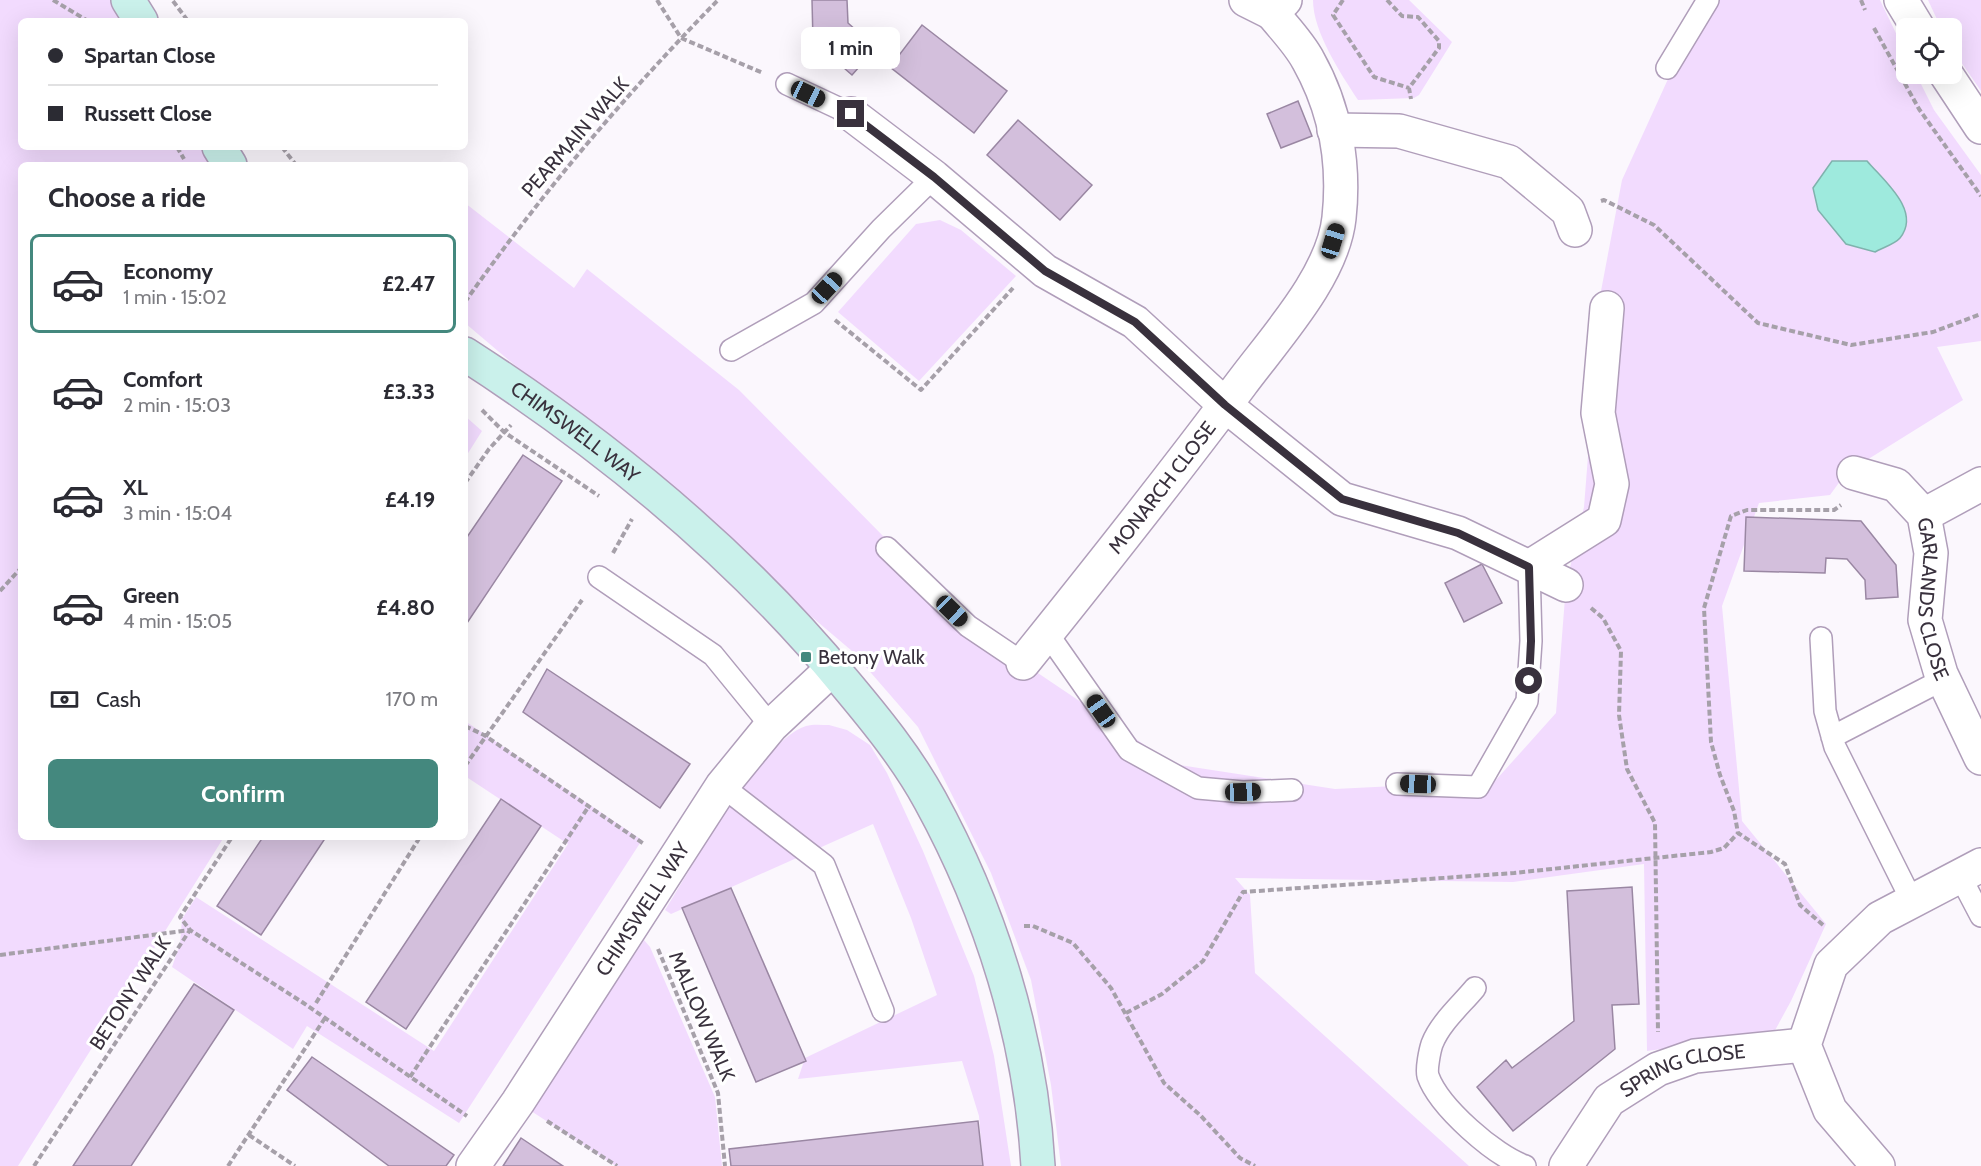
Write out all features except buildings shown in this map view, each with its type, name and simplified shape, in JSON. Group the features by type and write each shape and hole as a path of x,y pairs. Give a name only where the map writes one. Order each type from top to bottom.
{"street":[{"path":"128,0 139,18"},
{"path":"1901,0 1912,18"},
{"name":"MONARCH CLOSE","path":"1023,663 1225,405 1297,309 1326,261 1339,220 1341,167 1330,109 1308,58 1268,4"},
{"path":"1953,84 1981,127"},
{"path":"851,114 934,177 1045,271 1135,322 1225,405 1342,499 1458,533 1566,585"},
{"path":"1334,130 1399,131 1509,162 1572,220"},
{"path":"1529,567 1604,520 1612,484 1598,413 1607,308"},
{"name":"CHIMSWELL WAY","path":"468,356 533,400 637,477 711,542 778,605 885,731 929,798 965,868 996,948 1020,1043 1036,1123 1038,1166"},
{"name":"GARLANDS CLOSE","path":"1862,476 1896,485 1924,515 1931,552 1925,620 1944,679 1981,758"},
{"path":"1924,515 1981,484"},
{"name":"CHIMSWELL WAY","path":"473,1166 518,1102 722,786 771,726 833,668"},
{"path":"1878,1166 1830,1110 1804,1045 1831,965 1880,918 1971,871"},
{"name":"SPRING CLOSE","path":"1566,1166 1609,1100 1658,1069 1695,1056 1804,1045"}],"lane":[{"path":"1667,68 1708,0"},
{"path":"787,84 851,114"},
{"path":"731,350 814,303 881,229 934,177"},
{"path":"887,548 968,626 1023,663"},
{"path":"1397,784 1478,787 1527,701 1531,641 1529,567"},
{"path":"599,577 712,655 771,726"},
{"path":"1047,633 1129,750 1198,788 1243,792 1292,790"},
{"path":"1821,638 1825,711 1832,737 1911,902"},
{"path":"1832,737 1944,679"},
{"path":"722,786 824,865 883,1011"},
{"path":"1971,871 1981,916"},
{"path":"1475,988 1432,1044 1427,1074 1440,1095 1458,1116 1512,1161 1526,1166"}],"path":[{"path":"53,0 83,18"},
{"path":"172,0 186,18"},
{"path":"657,0 681,38 787,84"},
{"name":"PEARMAIN WALK","path":"468,298 519,226 681,38 718,0"},
{"path":"1343,0 1334,15 1374,77 1409,88 1439,48 1438,41 1418,17 1402,16 1387,0"},
{"path":"1861,0 1919,109 1981,196"},
{"path":"284,150 294,162"},
{"path":"1572,220 1604,200 1654,225 1758,323 1851,345 1933,332 1981,314"},
{"path":"814,303 921,390 1035,263"},
{"path":"468,479 489,449 533,400"},
{"path":"1848,948 1800,905 1785,864 1738,832 1734,811 1720,775 1711,742 1704,609 1731,516 1747,510 1834,510 1862,476"},
{"path":"468,761 484,735 599,577 633,519"},
{"path":"0,591 18,571"},
{"path":"1566,585 1603,618 1621,651 1619,715 1627,770 1655,823 1658,1069"},
{"path":"468,727 484,735 672,863"},
{"path":"410,1077 589,806"},
{"path":"1126,1013 1162,994 1203,961 1243,892 1514,873 1717,850 1724,848 1738,832"},
{"name":"BETONY WALK","path":"34,1166 190,930 180,917 230,840"},
{"path":"316,1003 418,840"},
{"name":"MALLOW WALK","path":"634,922 657,947 718,1093 725,1166"},
{"path":"986,923 1033,926 1073,943 1111,988 1164,1083 1200,1115 1240,1158 1254,1166"},
{"path":"0,955 190,930 325,1018 495,1135"},
{"path":"228,1166 325,1018"},
{"path":"518,1102 617,1166"},
{"path":"249,1135 296,1166"}],"shaded area":[{"path":"0,0 128,0 137,18 18,18 18,150 206,150 212,162 18,162 18,840 222,840 18,1166 0,1166"},
{"path":"1313,0 1409,0 1452,42 1419,95 1414,98 1358,100 1323,39 1314,12"},
{"path":"1704,0 1880,0 1896,33 1896,84 1921,84 1934,110 1981,175 1981,341 1937,347 1963,400 1846,473 1830,495 1759,503 1722,606 1742,821 1826,924 1791,1001 1773,1034 1647,1051 1644,864 1513,882 1235,878 1250,895 1255,973 1469,1166 1061,1166 1051,1085 1031,980 991,873 918,727 852,651 468,326 468,205 574,288 587,269 739,390 886,539 1023,663 1173,764 1335,789 1495,781 1556,713 1566,585 1584,507 1601,291 1622,180"},
{"path":"1928,0 1981,0 1981,91 1962,63 1962,18 1936,18"},
{"path":"1832,161 1867,161 1898,196 1906,217 1906,228 1898,240 1875,252 1846,244 1818,210 1813,188"},
{"path":"940,220 961,230 1016,276 919,381 838,312 916,224"},
{"path":"468,419 482,431 468,453"},
{"path":"468,723 642,840 459,1123 307,1026 293,1049 172,967 180,944 182,919 196,897 434,1051 568,844 468,778"},
{"path":"829,725 847,730 870,745 887,773 923,851 974,976 994,1056 1011,1166 983,1166 979,1116 962,1061 798,1079 805,1058 937,995 911,918 873,824 671,914 665,910 729,807 769,755 788,736 806,726"},
{"path":"644,940 650,947 715,1097 722,1166 616,1166 531,1111"}],"place":[{"name":"Betony Walk","path":"806,657"}],"route":[{"path":"851,114 934,177 1045,271 1135,322 1225,405 1342,499 1458,533 1529,567 1531,641 1529,681"}]}
